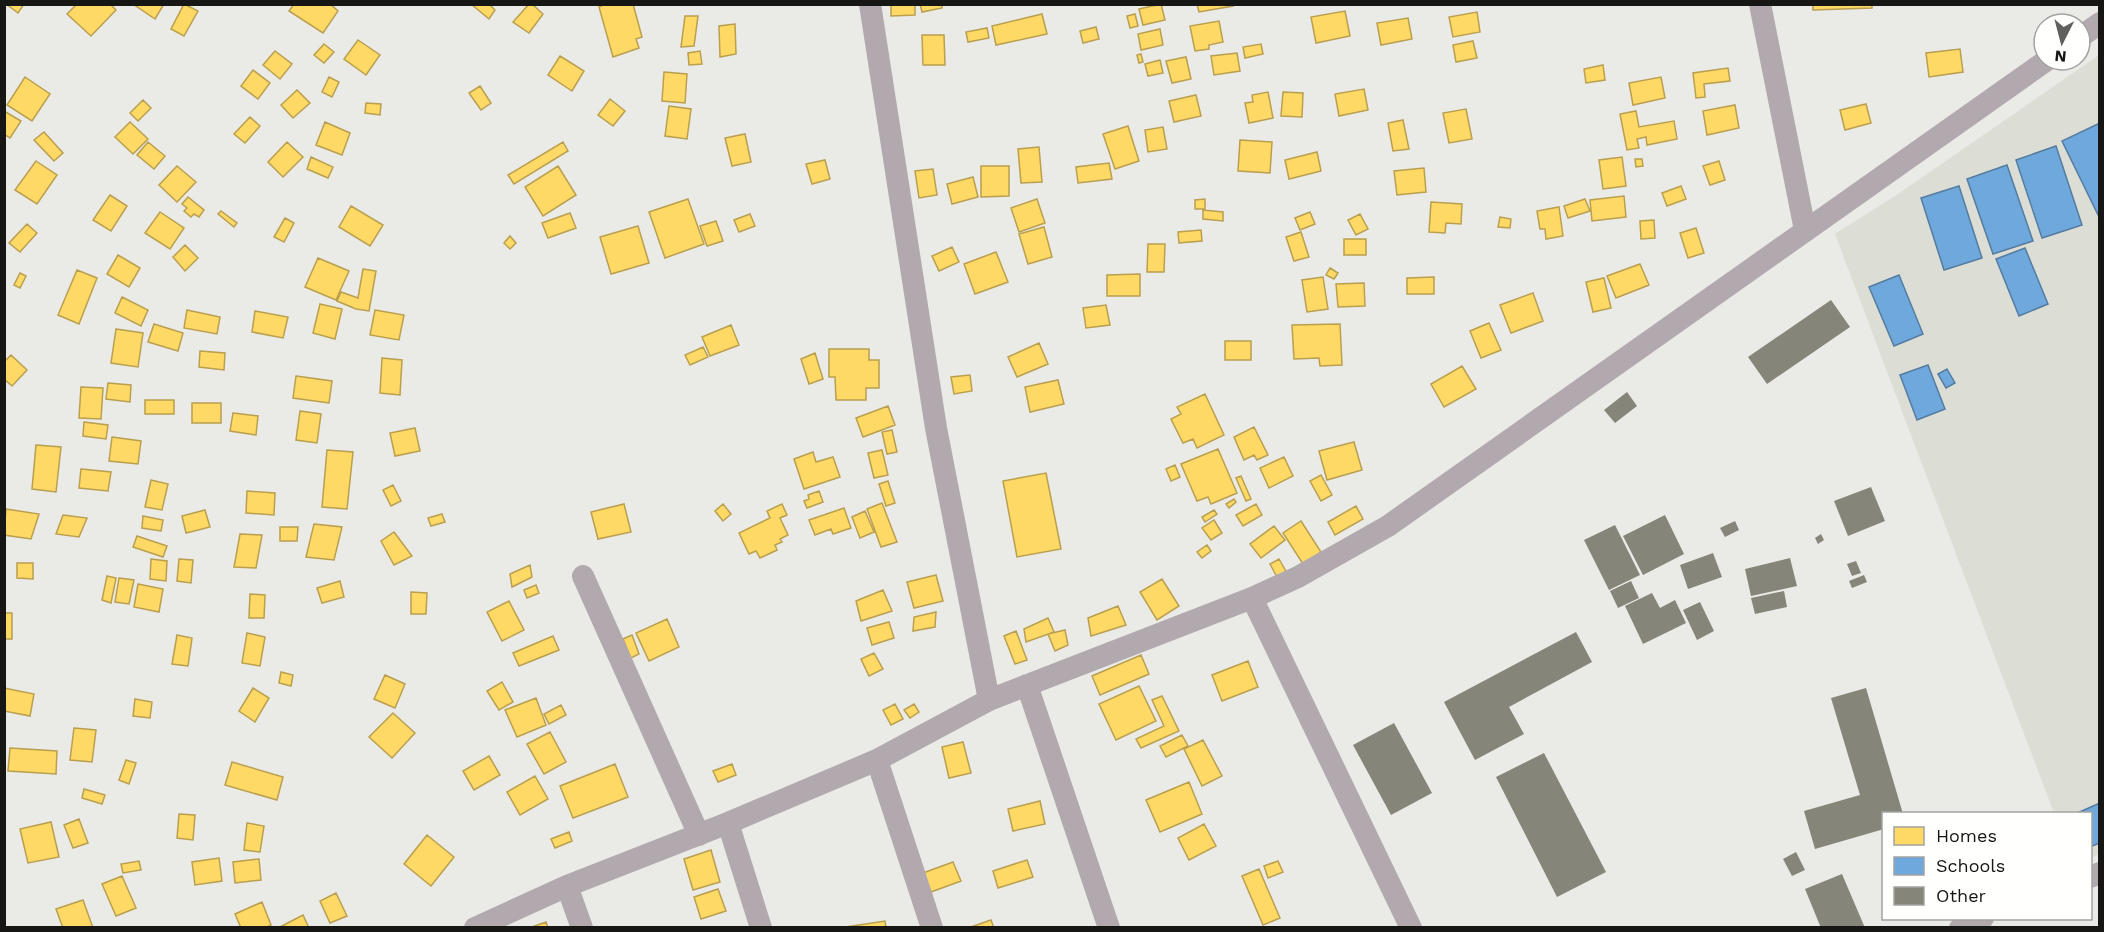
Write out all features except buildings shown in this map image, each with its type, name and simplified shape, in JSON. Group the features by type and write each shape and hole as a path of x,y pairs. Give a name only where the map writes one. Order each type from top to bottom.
{"street":[{"path":"870,4 936,428 989,700"},
{"path":"1760,4 1805,230"},
{"path":"475,927 567,886 699,835 877,760 989,700 1298,578 1388,526 2032,71"},
{"path":"583,576 699,835"},
{"path":"1252,598 1411,927"},
{"path":"1027,685 1108,927"},
{"path":"877,760 932,927"},
{"path":"728,823 761,927"},
{"path":"567,886 582,927"},
{"path":"1960,927 1978,920"}],"shaded area":[{"path":"2099,55 2099,854 2092,858 2092,812 2054,812 1835,234 1898,194 2074,72 2092,72 2092,60"}]}
